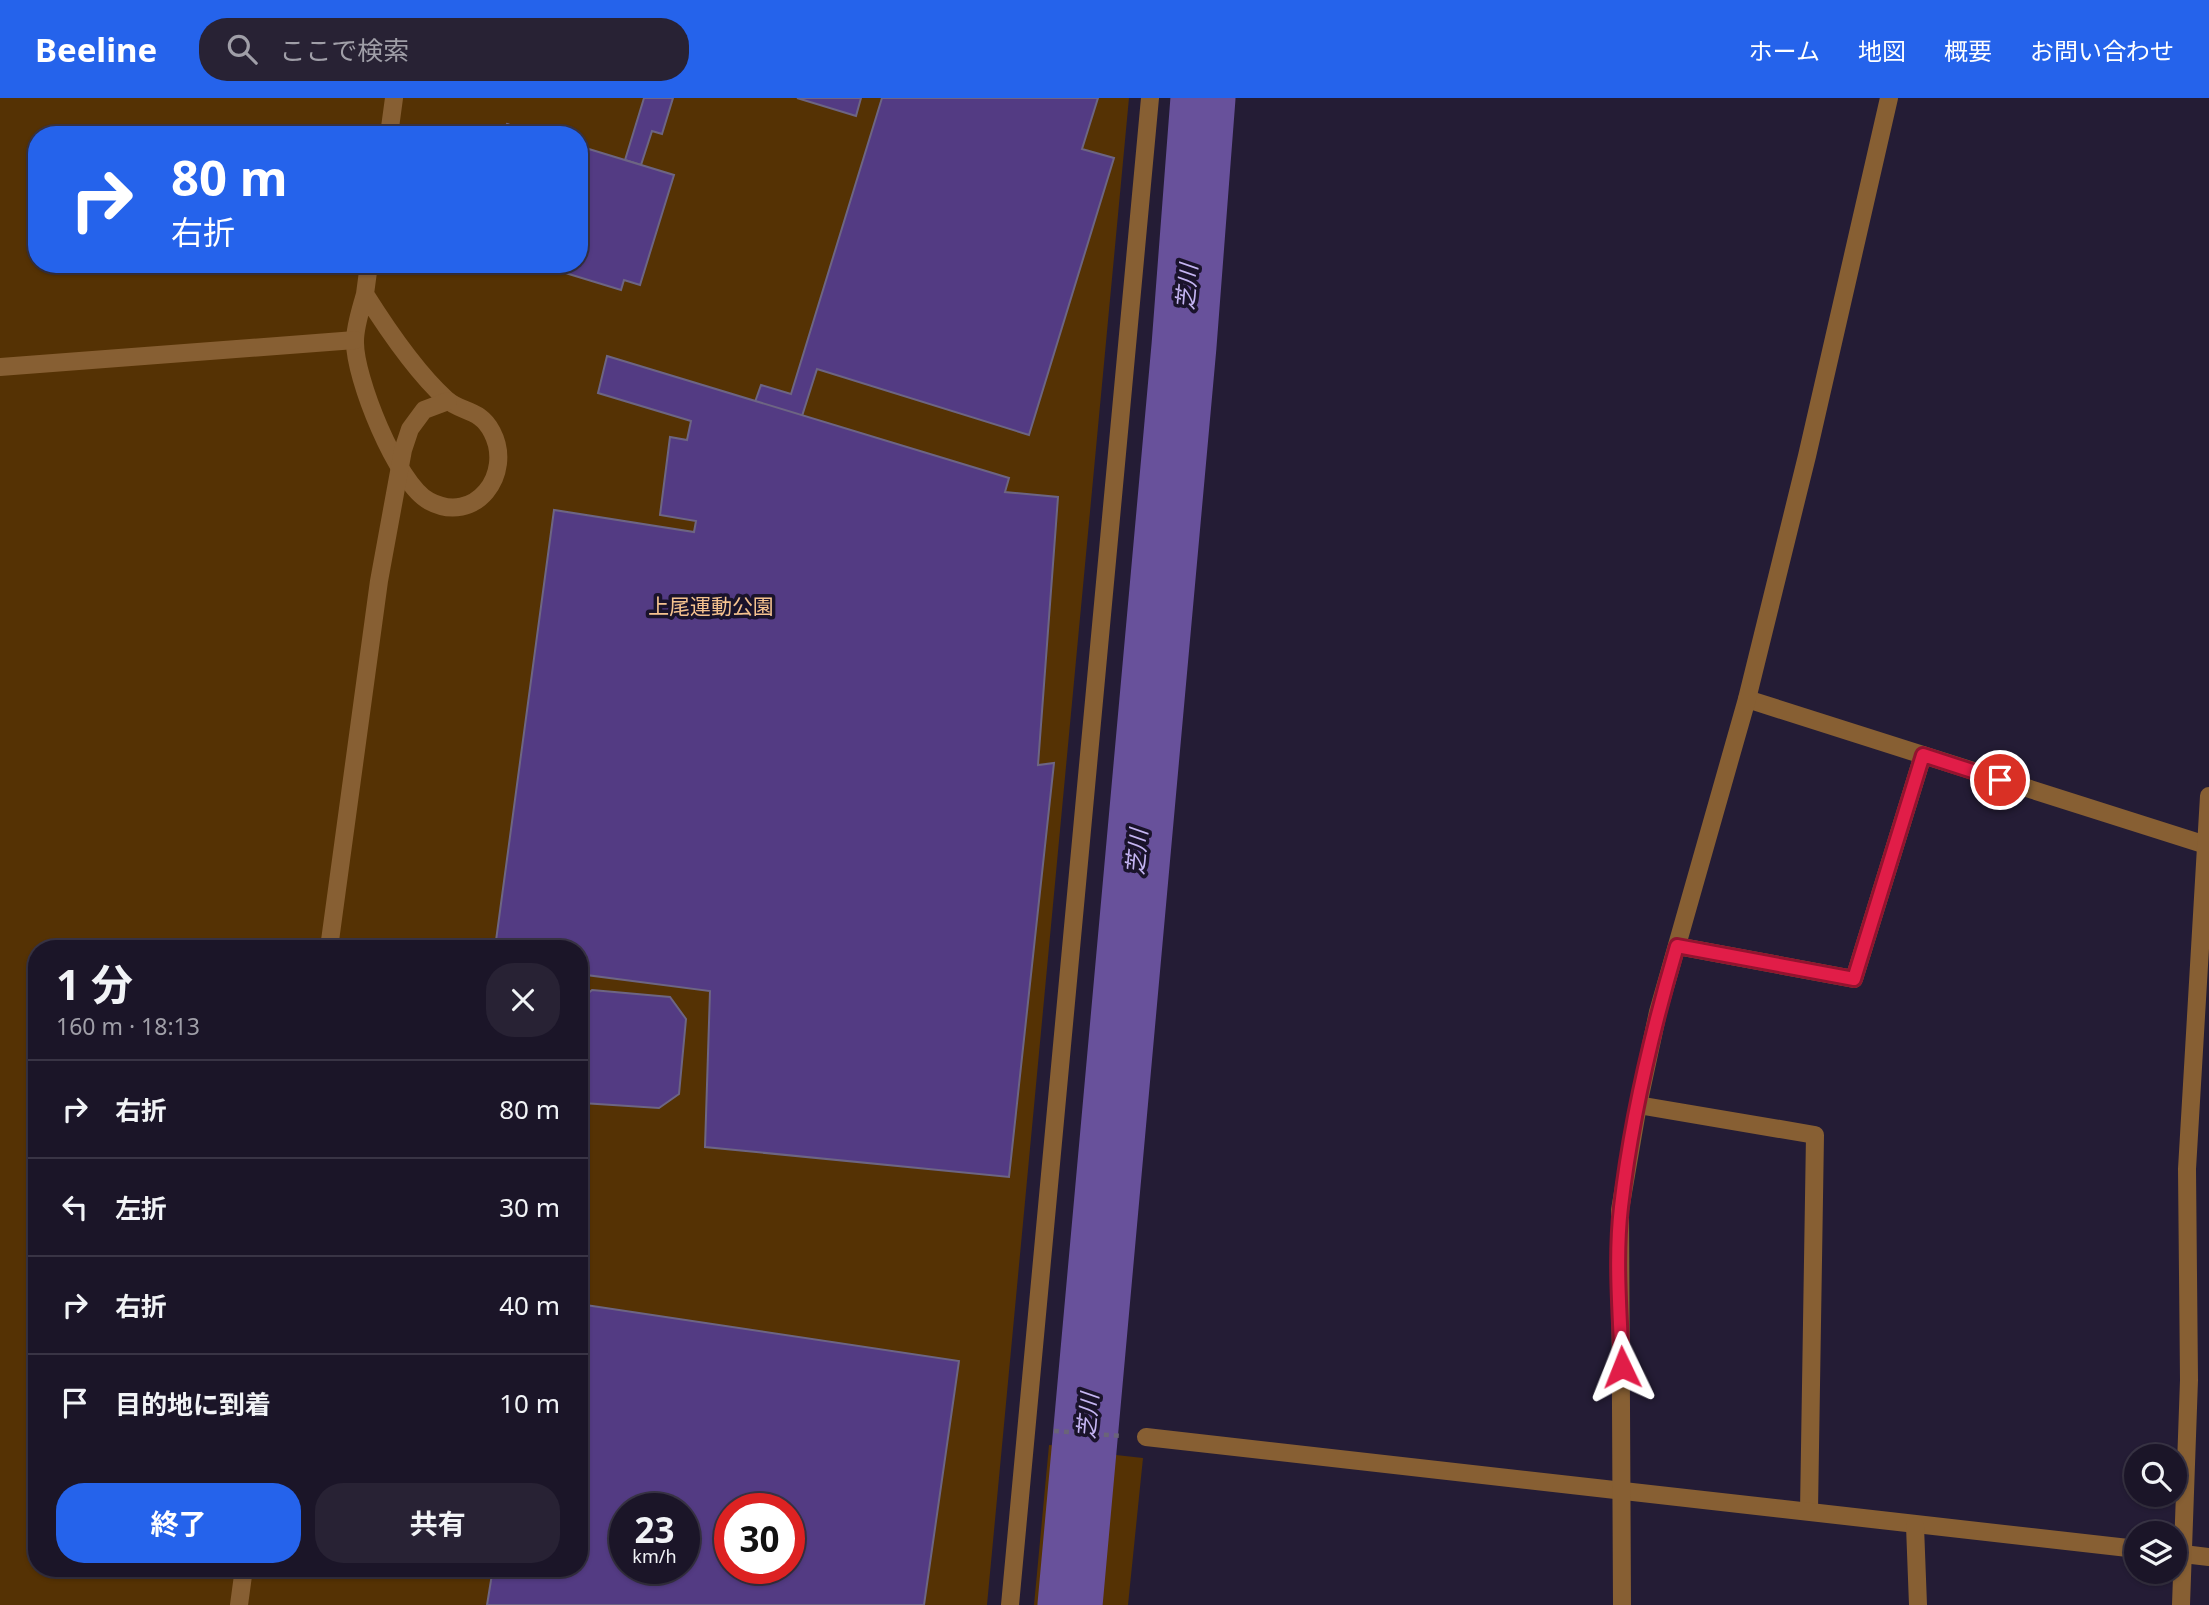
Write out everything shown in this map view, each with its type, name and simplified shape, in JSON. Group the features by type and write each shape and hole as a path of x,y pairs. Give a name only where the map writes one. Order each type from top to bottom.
{"street":[{"path":"389,126 394,98"},
{"path":"1010,1605 1150,98"},
{"path":"1622,1605 1620,1209 1638,1105 1658,1013 1747,699 1889,98"},
{"path":"365,294 392,338 448,401 475,412 491,429 500,450 495,481 478,499 450,507 431,502 415,491 401,472 359,379 355,340 368,273"},
{"path":"0,367 355,340"},
{"path":"330,940 379,581 403,450 410,429 424,410 448,401"},
{"path":"1747,699 2208,846"},
{"path":"1677,946 1854,979 1923,755"},
{"path":"2180,1521 2189,1380 2187,1169 2203,985 2209,796"},
{"path":"1638,1105 1815,1135 1809,1511"},
{"path":"1146,1437 2124,1548"},
{"path":"1915,1526 1917,1605"},
{"path":"2187,1554 2209,1557"},
{"path":"239,1605 243,1577"},
{"path":"2180,1584 2181,1605"}],"path":[{"path":"1049,1430 1146,1437"}],"green space":[{"name":"上尾運動公園","path":"0,98 1129,98 987,1605 0,1605"},
{"path":"1049,1445 1077,1447 1063,1605 1034,1605"},
{"path":"1089,1452 1143,1458 1128,1605 1076,1605"}],"building":[{"path":"644,98 673,98 662,134 652,131 641,165 625,160"},
{"path":"797,98 861,98 856,116"},
{"path":"882,98 1098,98 1082,149 1114,158 1029,435 817,369 802,416 755,402 761,385 791,394"},
{"path":"588,149 674,175 640,285 624,280 621,290 565,273 588,273"},
{"path":"607,356 1009,478 1005,492 1058,497 1038,765 1054,763 1009,1177 705,1147 710,991 588,975 588,940 496,940 554,510 694,532 696,521 660,515 670,437 687,440 691,421 598,393"},
{"path":"592,990 670,997 686,1019 679,1094 659,1108 588,1103 588,993"},
{"path":"588,1305 959,1361 924,1605 487,1605 492,1577 588,1577"}],"waterway":[{"name":"芝川","path":"1070,1605 1184,346 1203,98"}],"route":[{"path":"1622,1367 1620,1209 1638,1105 1658,1013 1677,946 1854,979 1923,755 2000,780"}]}
